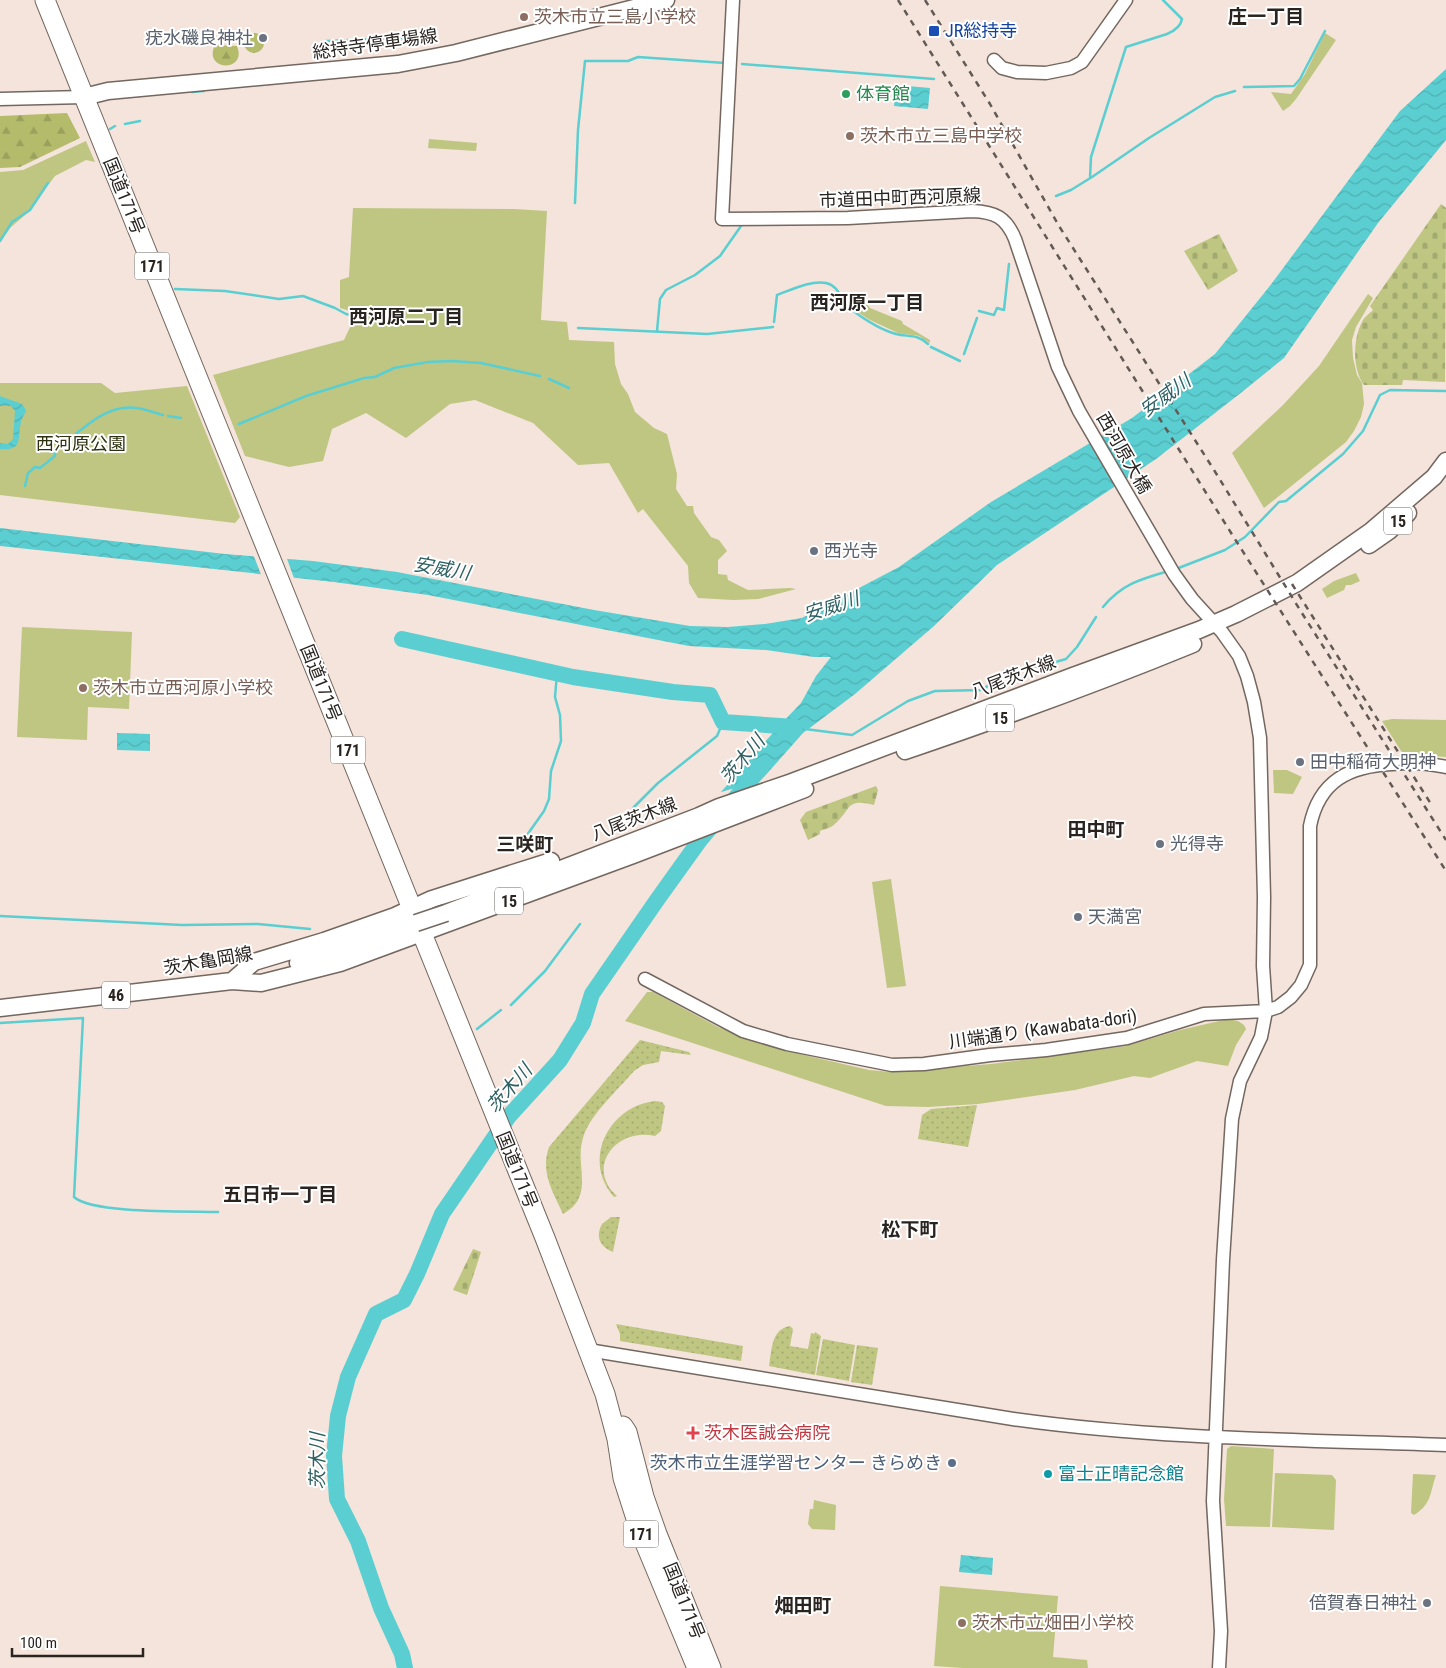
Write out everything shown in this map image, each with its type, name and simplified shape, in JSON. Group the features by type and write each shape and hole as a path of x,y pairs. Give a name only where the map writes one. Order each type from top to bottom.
{"highway":[{"name":"国道171号","path":"45,0 416,922 511,1153 588,1350 606,1394 627,1432 644,1497 657,1534 711,1668"},
{"name":"国道171号","path":"606,1394 617,1439 623,1478 640,1531 697,1668"},
{"path":"627,1432 721,1668"}],"main road":[{"name":"総持寺停車場線","path":"84,97 108,91 398,64 456,53 666,0"},
{"name":"八尾茨木線","path":"559,870 650,844 837,775 992,722 1135,668 1218,628 1236,614 1296,584 1371,532 1434,477 1446,461"},
{"name":"八尾茨木線","path":"416,922 446,913 559,870 672,823 792,782 1267,609 1347,561 1390,531 1446,477"},
{"name":"15","path":"416,922 438,897 672,823"},
{"name":"15","path":"416,922 650,844"},
{"name":"茨木亀岡線","path":"0,1008 232,980 307,961 416,922"},
{"name":"46","path":"232,980 261,983 340,963 416,922"},
{"path":"232,980 254,962 324,941 416,922"}],"street":[{"name":"市道田中町西河原線","path":"733,0 722,218 848,218 972,211 998,216 1011,227 1041,316"},
{"path":"994,60 1002,68 1016,72 1046,73 1071,68 1082,62 1126,0"},
{"path":"0,99 84,97"},
{"name":"西河原大橋","path":"1041,316 1058,367 1079,411 1174,574 1239,656 1254,702 1260,738 1264,906 1263,966 1266,1011 1261,1037 1242,1075 1233,1110 1223,1260 1213,1501 1221,1631 1219,1668"},
{"name":"川端通り (Kawabata-dori)","path":"645,979 743,1031 787,1044 892,1065 924,1064 1046,1050 1127,1038 1204,1014 1266,1011 1278,1007 1291,997 1302,985 1310,965 1310,826 1315,808 1324,792 1345,774 1362,767 1377,764 1408,763 1446,767"},
{"path":"588,1350 1076,1428 1446,1444"}],"green space":[{"path":"254,33 261,36 264,43 261,50 254,53 247,50 244,43 247,36"},
{"path":"1325,33 1336,40 1296,99 1283,111 1271,92 1291,94 1305,74"},
{"path":"215,45 237,46 239,55 236,61 231,64 219,64 214,60"},
{"path":"67,113 80,138 20,167 0,168 0,116"},
{"path":"429,139 477,143 476,151 428,148"},
{"path":"86,141 95,162 86,160 55,176 49,184 47,183 31,210 11,227 0,242 0,172 23,170"},
{"path":"1441,204 1446,208 1445,382 1403,380 1402,385 1364,385 1357,371 1355,354 1359,329 1364,319 1373,310 1370,306"},
{"path":"353,208 547,211 541,320 567,322 569,340 614,342 615,364 621,384 628,394 635,412 654,428 667,434 677,474 676,489 687,506 693,506 694,513 711,537 719,540 727,551 718,560 718,574 727,575 728,580 748,590 796,589 758,599 698,598 689,583 688,566 643,509 638,513 609,463 578,465 533,423 475,400 450,404 406,438 366,413 332,429 323,461 289,467 245,456 213,375 344,340 353,321 353,312 340,308 340,280 349,277"},
{"path":"1219,234 1238,271 1208,290 1184,251"},
{"path":"841,294 861,296 870,308 902,321 903,324 930,340 930,343 919,336 898,333 870,320 850,307"},
{"path":"1368,294 1373,298 1356,327 1352,340 1353,358 1357,375 1362,383 1364,404 1361,417 1346,442 1264,508 1232,453 1283,405 1319,366"},
{"name":"西河原公園","path":"0,383 101,383 115,393 187,386 240,517 235,523 0,495"},
{"path":"1356,573 1360,581 1346,585 1344,590 1327,598 1322,589 1334,581"},
{"path":"22,627 132,632 129,709 88,707 87,740 17,737"},
{"path":"1392,719 1446,720 1446,757 1403,754 1382,721"},
{"path":"1273,770 1287,770 1302,777 1293,794 1274,793"},
{"path":"876,786 878,790 874,805 865,803 853,804 833,825 820,831 820,834 808,840 800,820 806,812"},
{"path":"891,879 906,986 887,988 872,882"},
{"path":"647,992 653,992 718,1027 749,1039 804,1055 869,1070 891,1072 991,1064 1126,1046 1180,1030 1228,1019 1238,1021 1246,1029 1236,1045 1228,1066 1197,1061 1150,1078 1134,1076 1075,1090 978,1104 928,1107 886,1106 625,1021"},
{"path":"640,1040 689,1052 691,1055 661,1051 659,1062 643,1065 634,1071 598,1111 583,1138 581,1149 582,1180 579,1198 573,1207 563,1214 552,1190 547,1173 546,1165 549,1147"},
{"path":"655,1101 662,1102 665,1106 661,1131 655,1136 641,1135 628,1138 617,1144 609,1152 605,1162 604,1174 608,1185 617,1196 614,1197 604,1182 600,1167 600,1152 605,1137 613,1124 625,1113 639,1105"},
{"path":"977,1105 968,1147 918,1139 922,1115 931,1109"},
{"path":"611,1217 620,1217 613,1252 602,1244 599,1237 602,1224"},
{"path":"473,1249 481,1252 467,1295 453,1290"},
{"path":"616,1324 743,1346 741,1361 620,1341 620,1334"},
{"path":"790,1326 793,1329 790,1346 808,1349 811,1333 814,1334 815,1332 821,1336 815,1375 769,1366 776,1336 779,1331"},
{"path":"823,1339 855,1345 849,1381 816,1375"},
{"path":"857,1345 878,1348 872,1385 851,1382"},
{"path":"1231,1446 1274,1449 1270,1527 1226,1526 1224,1499 1227,1449"},
{"path":"1275,1473 1332,1475 1336,1480 1334,1530 1272,1527"},
{"path":"1413,1474 1436,1475 1427,1502 1414,1515 1411,1513"},
{"path":"814,1500 836,1505 835,1530 812,1529 808,1524 810,1509 813,1509"},
{"path":"940,1586 1058,1596 1053,1657 1087,1660 1088,1668 963,1668 934,1666"}],"water":[{"name":"安威川","path":"1446,69 1446,140 1378,223 1284,358 1156,459 997,565 934,626 855,694 803,733 764,777 761,779 760,776 742,783 742,786 721,792 801,703 816,676 831,657 814,657 766,650 689,646 428,595 334,582 0,546 0,528 225,554 313,561 397,572 594,610 690,626 728,627 802,618 899,567 991,502 1132,418 1215,354 1269,287 1400,111"},
{"path":"896,85 930,88 928,109 894,106"},
{"path":"0,396 22,404 26,410 21,422 18,442 16,446 8,449 0,449 0,443 8,444 13,439 15,411 11,406 0,406"},
{"path":"117,733 150,734 150,751 117,750"},
{"path":"961,1555 993,1558 992,1575 959,1572"}],"pier":[{"path":"253,554 286,556 295,581 262,577"}],"waterway":[{"path":"1090,178 1091,157 1126,47 1167,34 1177,28 1181,22 1182,19 1163,0"},
{"path":"1244,87 1294,86 1300,79 1325,31"},
{"path":"326,41 429,37"},
{"path":"575,203 578,130 585,61 628,61 638,57 725,63"},
{"path":"742,64 934,79"},
{"path":"192,92 204,91"},
{"path":"1056,196 1071,190 1092,177 1149,138 1215,97 1235,91"},
{"path":"125,124 140,121"},
{"path":"110,129 115,126"},
{"path":"0,241 12,222 30,210 48,183"},
{"path":"657,331 660,299 666,290 695,275 720,256 741,226"},
{"path":"979,311 994,315 997,308 1004,310 1009,264"},
{"path":"774,322 777,295 808,284 820,282 834,287 848,307 873,324 896,334 917,337 928,344"},
{"path":"175,289 225,291 279,299 303,296 346,314 360,317"},
{"path":"964,354 977,318"},
{"path":"578,328 707,334 773,327"},
{"path":"931,347 960,361"},
{"path":"239,424 306,396 364,378 375,377 394,368 428,362 481,363 540,376"},
{"path":"549,379 569,388"},
{"path":"1176,569 1225,550 1245,537 1279,502 1286,501 1343,454 1363,431 1380,395 1390,390 1446,391"},
{"path":"25,486 28,473 35,467 40,468 55,456 55,451 83,428 103,415 125,408 140,409 163,415"},
{"path":"168,416 181,418"},
{"path":"1103,607 1117,593 1133,583 1169,571"},
{"path":"805,729 852,735 908,701 935,691 983,690 1004,671 1045,665 1066,659 1077,647 1096,617"},
{"path":"402,639 573,677 673,692 710,695 723,722 795,727"},
{"path":"515,852 544,811 549,799 551,771 561,741 560,715 555,697 557,674"},
{"path":"628,816 634,807 658,783 717,736 723,722"},
{"name":"茨木川","path":"405,1668 402,1654 381,1608 358,1541 337,1499 334,1456 338,1416 348,1377 376,1314 404,1300 442,1214 509,1116 560,1060 583,1023 592,994 657,900 700,840 764,764"},
{"path":"0,916 182,925 258,924 310,929"},
{"path":"511,1005 545,971 580,924"},
{"path":"477,1029 501,1010"},
{"path":"0,1023 83,1018 74,1197 84,1202 120,1209 218,1212"}],"railway":[{"path":"898,0 1233,536 1446,871"},
{"path":"925,0 990,104 1059,226 1446,840"},
{"path":"1292,584 1431,804"}],"place":[{"name":"茨木市立三島小学校","path":"524,17"},
{"name":"JR総持寺","path":"934,31"},
{"name":"疣水磯良神社","path":"263,38"},
{"name":"体育館","path":"846,94"},
{"name":"茨木市立三島中学校","path":"850,136"},
{"name":"西光寺","path":"814,551"},
{"name":"茨木市立西河原小学校","path":"83,688"},
{"name":"田中稲荷大明神","path":"1300,762"},
{"name":"光得寺","path":"1160,844"},
{"name":"天満宮","path":"1078,917"},
{"name":"茨木医誠会病院","path":"693,1433"},
{"name":"茨木市立生涯学習センター きらめき","path":"952,1463"},
{"name":"富士正晴記念館","path":"1048,1474"},
{"name":"倍賀春日神社","path":"1427,1603"},
{"name":"茨木市立畑田小学校","path":"962,1623"}],"district":[{"name":"庄一丁目","path":"1266,16"},
{"name":"西河原一丁目","path":"867,302"},
{"name":"西河原二丁目","path":"406,316"},
{"name":"田中町","path":"1096,829"},
{"name":"三咲町","path":"525,844"},
{"name":"五日市一丁目","path":"280,1194"},
{"name":"松下町","path":"910,1229"},
{"name":"畑田町","path":"803,1605"}]}
